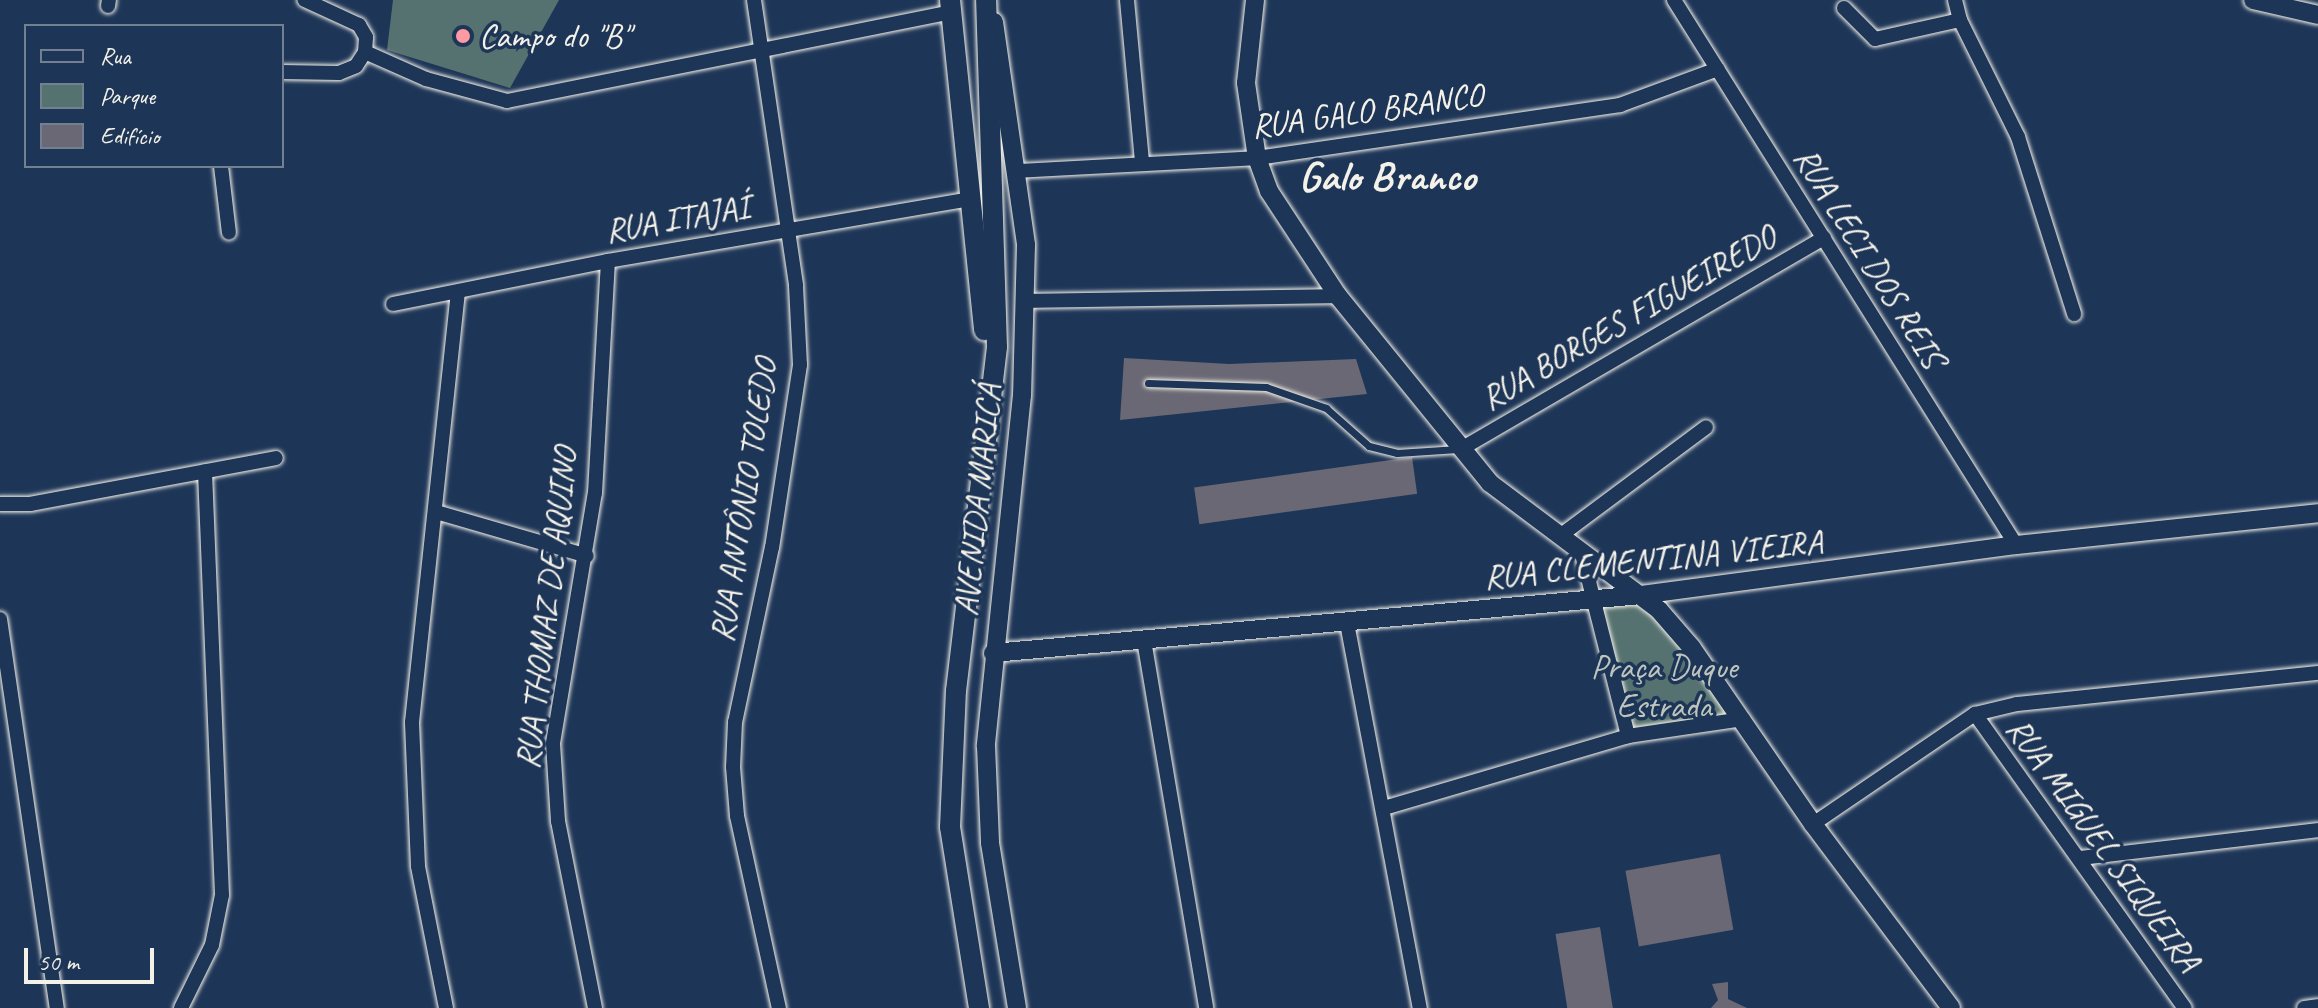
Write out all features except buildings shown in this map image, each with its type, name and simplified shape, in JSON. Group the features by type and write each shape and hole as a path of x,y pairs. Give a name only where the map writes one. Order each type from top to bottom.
{"main road":[{"path":"979,1008 950,827 951,754 997,347 988,0"},
{"path":"950,6 992,394"}],"street":[{"path":"284,72 339,73 356,66 365,52 366,37 359,25 305,0"},
{"name":"RUA ANTÔNIO TOLEDO","path":"754,0 796,286 797,396 772,547 735,722 733,767 737,816 779,1008"},
{"name":"AVENIDA MARICÁ","path":"988,0 1017,171 1028,301 993,653 986,789 1017,1008"},
{"path":"1127,0 1142,163"},
{"path":"1255,0 1246,83 1257,158 1269,191 1338,296 1490,483 1641,595 1692,648 1813,824 1951,1008"},
{"name":"RUA LECI DOS REIS","path":"1674,0 2016,545"},
{"path":"1955,0 1960,20 2018,137 2074,314"},
{"path":"2253,0 2318,15"},
{"path":"365,52 426,79 507,101 761,50 950,6"},
{"path":"1844,8 1875,39 1960,20"},
{"name":"RUA GALO BRANCO","path":"1017,171 1257,158 1620,105 1718,69"},
{"path":"221,168 229,233"},
{"name":"RUA ITAJAÍ","path":"393,304 787,228 972,199"},
{"name":"RUA BORGES FIGUEIREDO","path":"1461,449 1824,238"},
{"name":"RUA THOMAZ DE AQUINO","path":"595,1008 554,784 559,704 587,556 608,261"},
{"path":"446,1008 418,866 412,722 458,293"},
{"path":"1028,301 1338,296"},
{"path":"1560,536 1706,427"},
{"path":"0,504 30,504 276,458"},
{"path":"181,1008 212,945 222,895 205,471"},
{"path":"436,512 587,556"},
{"name":"RUA CLEMENTINA VIEIRA","path":"993,653 1641,595 2016,545 2318,513"},
{"path":"1582,554 1591,600 1628,736"},
{"path":"0,619 2,654 57,1008"},
{"path":"1347,623 1420,1008"},
{"path":"1144,640 1206,1008"},
{"path":"1813,824 1975,714 2017,704 2318,673"},
{"name":"RUA MIGUEL SIQUEIRA","path":"1975,714 2081,858 2185,1008"},
{"path":"1384,808 1628,736 1743,719"},
{"path":"2081,858 2318,830"},
{"path":"2304,1008 2318,1006"}],"lane":[{"path":"1148,383 1266,387 1326,408 1369,446 1397,453 1461,449"}],"green space":[{"name":"Campo do \"B\"","path":"393,0 559,0 510,88 387,50"},
{"name":"Praça Duque Estrada","path":"1641,595 1743,719 1633,735 1591,600"}],"place":[{"name":"Campo do \"B\"","path":"463,36"}],"district":[{"name":"Galo Branco","path":"1387,177"}]}
